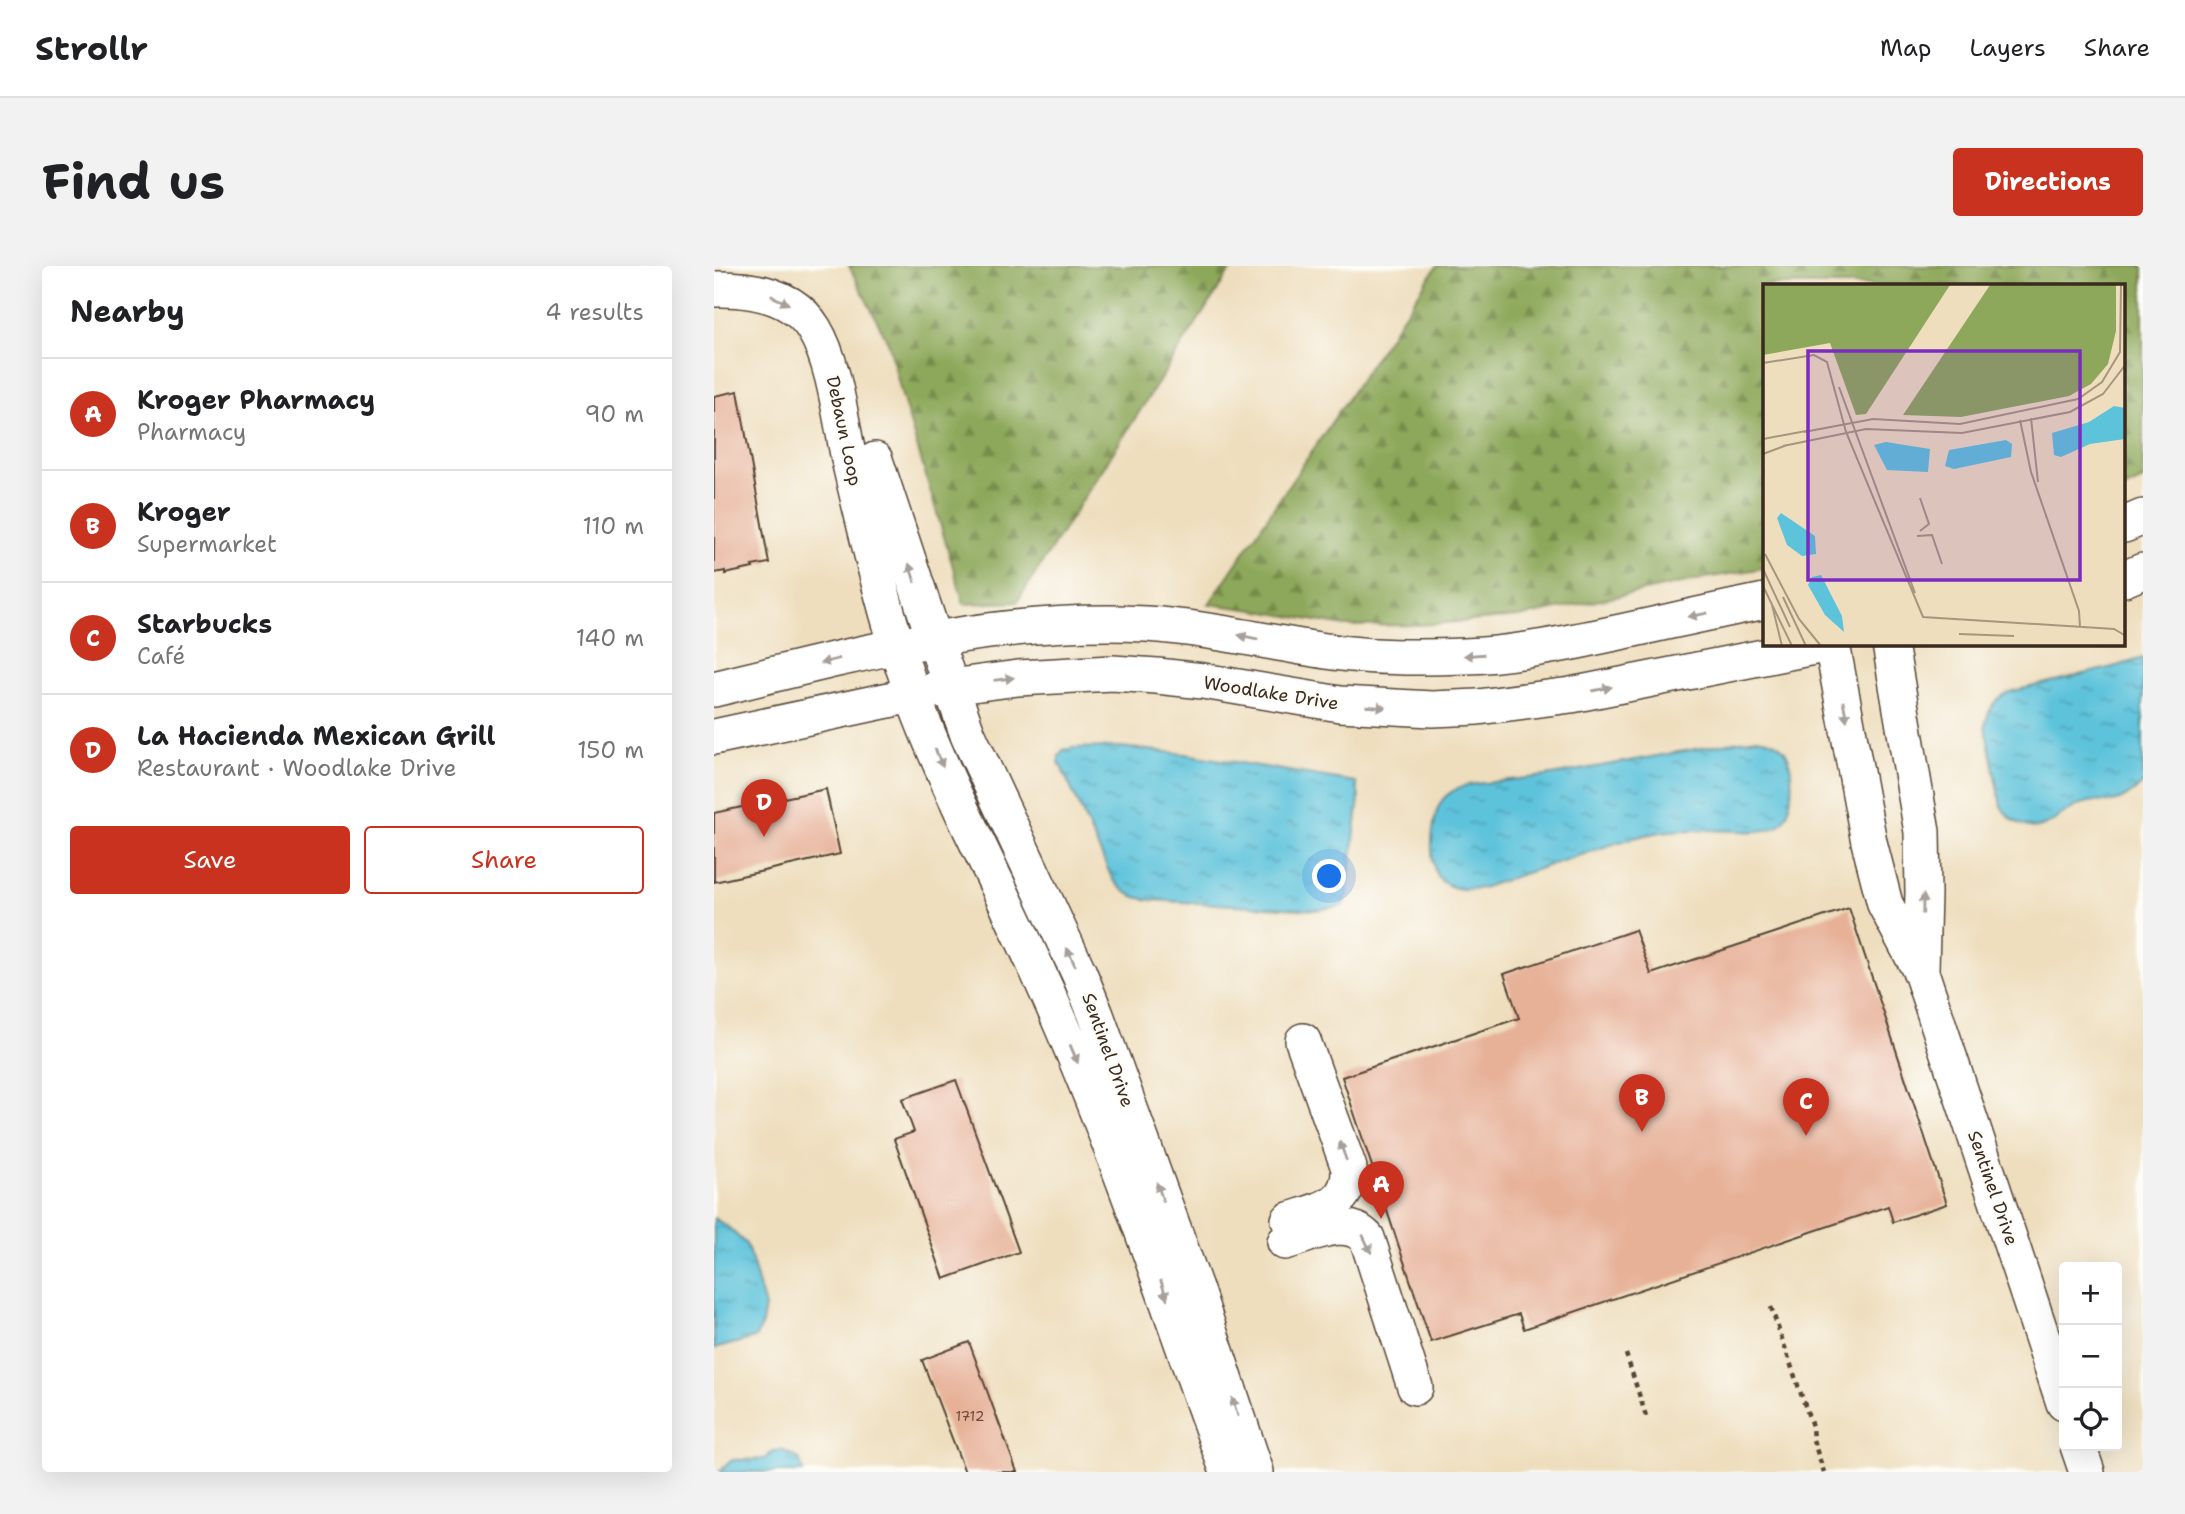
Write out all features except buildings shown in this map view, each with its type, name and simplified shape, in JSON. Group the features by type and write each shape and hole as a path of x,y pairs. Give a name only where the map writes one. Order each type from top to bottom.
{"street":[{"name":"Debaun Loop","path":"714,289 744,288 771,295 795,308 813,326 826,352 850,465 896,645"},
{"name":"Debaun Loop","path":"875,460 933,638"},
{"path":"2126,524 2143,517"},
{"path":"2126,578 2143,571"},
{"path":"714,689 896,645 1007,628 1053,624 1111,623 1192,628 1328,652 1363,655 1468,656 1561,644 1763,601"},
{"name":"Sentinel Drive","path":"933,638 968,735 1096,1015 1192,1279 1256,1472"},
{"name":"Sentinel Drive","path":"896,645 947,779 1043,981 1092,1095 1148,1244 1228,1472"},
{"name":"Woodlake Drive","path":"714,737 950,687 1018,678 1112,673 1203,681 1340,704 1432,709 1571,695 1821,646"},
{"name":"Sentinel Drive","path":"1831,646 1885,904 1921,972 2059,1388"},
{"name":"Sentinel Drive","path":"1890,646 1922,832 1921,972"},
{"path":"1303,1041 1349,1168 1349,1180 1346,1190 1329,1207 1282,1233 1351,1227 1367,1238 1415,1387"},
{"path":"2080,1451 2087,1472"}],"path":[{"path":"1770,1307 1812,1426 1813,1440 1824,1472"},
{"path":"1626,1354 1647,1419"}],"green space":[{"path":"849,266 1233,266 1017,602 964,604 889,344"},
{"path":"1437,266 2143,266 2143,480 2126,488 2126,284 1763,284 1763,568 1519,617 1420,625 1345,626 1209,604"}],"water":[{"path":"2143,658 2143,784 2119,800 2083,804 2040,827 2033,828 2014,821 2001,806 1985,726 1995,702 2009,692"},
{"path":"1756,738 1780,746 1789,760 1790,805 1778,826 1762,831 1682,830 1651,834 1612,844 1482,888 1463,889 1449,886 1438,877 1432,857 1437,812 1445,797 1467,785 1546,776"},
{"path":"1120,747 1185,754 1356,782 1359,798 1347,897 1342,906 1317,910 1151,900 1124,891 1112,878 1059,762 1063,750"},
{"path":"714,1218 746,1244 765,1307 761,1328 755,1338 714,1349"},
{"path":"782,1450 799,1459 804,1472 719,1472 732,1460 764,1459 774,1451"}],"place":[{"name":"La Hacienda Mexican Grill","path":"764,837"},
{"name":"Kroger","path":"1642,1132"},
{"name":"Starbucks","path":"1806,1136"},
{"name":"Kroger Pharmacy","path":"1381,1219"}]}
